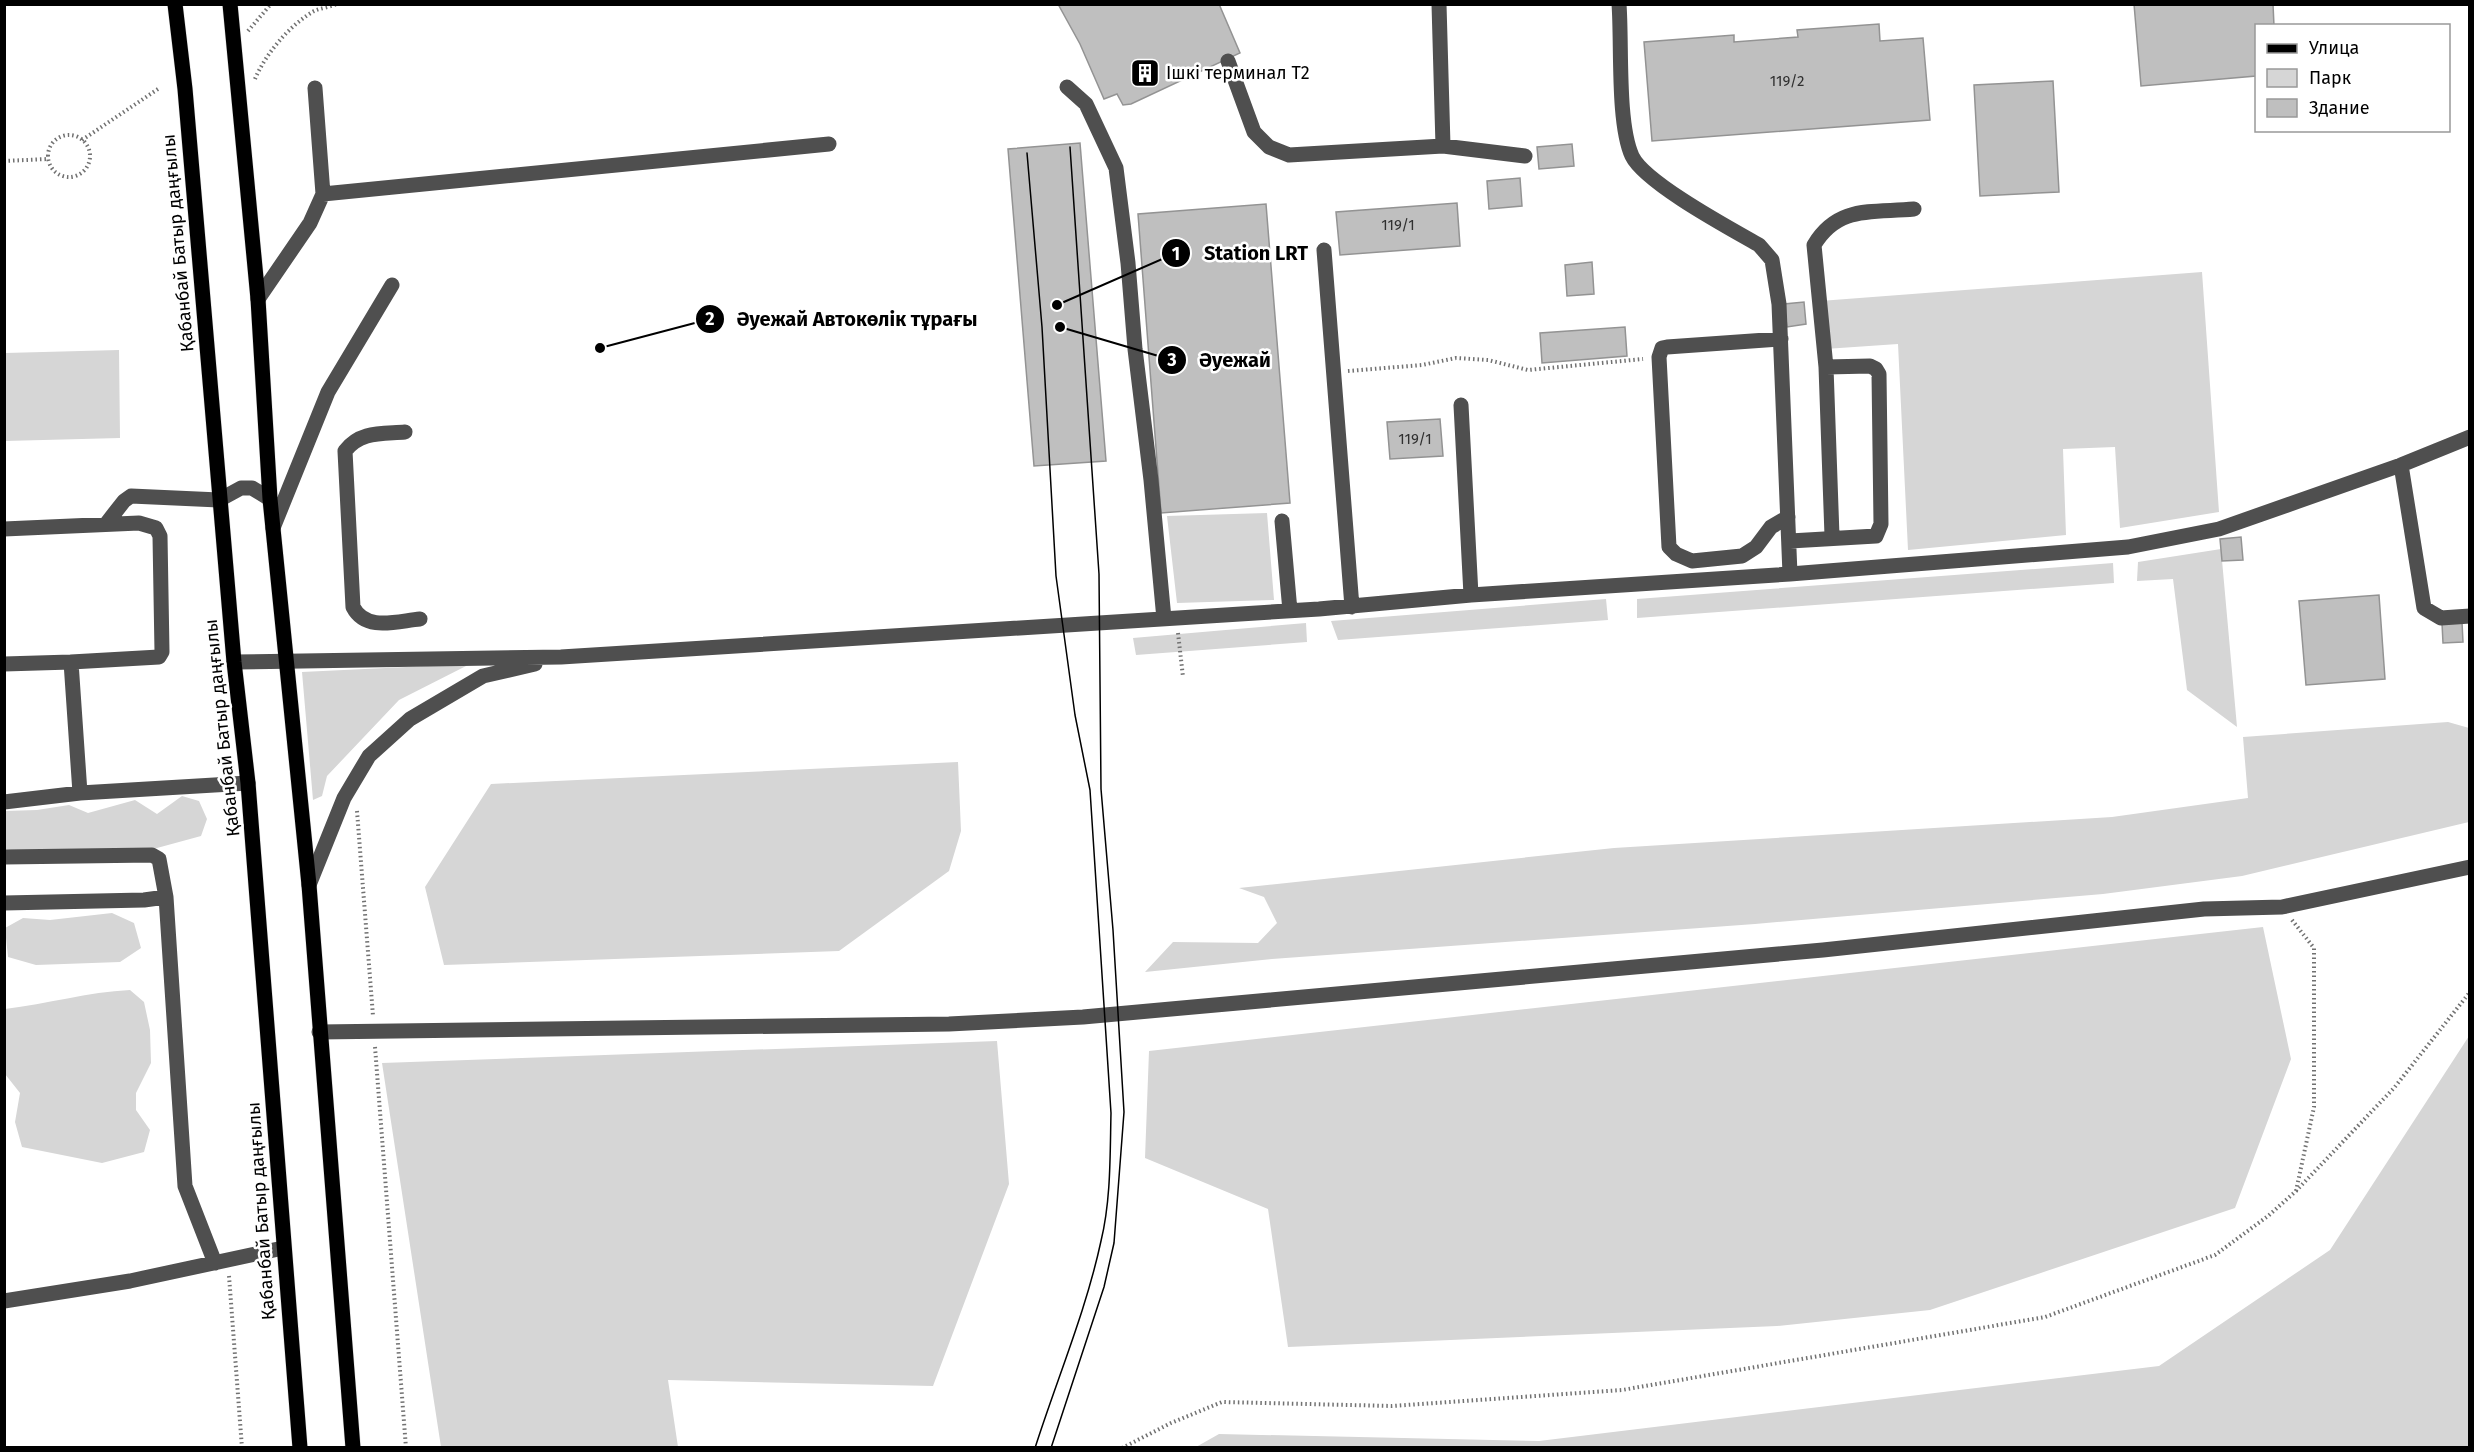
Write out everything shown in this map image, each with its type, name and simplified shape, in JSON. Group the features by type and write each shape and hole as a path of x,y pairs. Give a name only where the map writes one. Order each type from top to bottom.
{"main road":[{"name":"Қабанбай Батыр даңғылы","path":"175,4 185,89 234,662 248,783 300,1448"},
{"path":"230,4 258,299 270,499 309,885 353,1448"}],"street":[{"path":"1439,4 1443,146"},
{"path":"1619,4 1625,130 1632,155 1640,168 1759,245 1772,260 1781,339 1790,574"},
{"path":"1228,61 1254,132 1269,147 1289,156 1443,146 1525,156"},
{"path":"1067,87 1086,104 1116,168 1128,263 1135,349 1171,618"},
{"path":"258,299 310,223 323,194 315,88"},
{"path":"323,194 829,144"},
{"path":"1832,536 1827,367 1814,245 1823,230 1846,215 1914,209"},
{"path":"1324,250 1352,607"},
{"path":"273,528 328,392 392,285"},
{"path":"1781,339 1667,347 1662,348 1659,357 1670,547 1676,554 1692,561 1742,556 1756,547 1771,527 1788,517"},
{"path":"1790,541 1832,536 1876,536 1881,524 1878,374 1876,369 1870,366 1827,367"},
{"path":"1461,405 1471,595"},
{"path":"405,432 364,436 356,439 345,451 353,607 357,615 371,624 420,619"},
{"path":"234,662 561,657 1352,607 1471,595 1790,574 2128,547 2219,529 2401,465 2469,437"},
{"path":"2401,465 2424,608 2441,618 2469,616"},
{"path":"106,524 124,501 131,496 219,500 241,488 252,488 270,499"},
{"path":"1282,521 1290,611"},
{"path":"4,529 106,524 148,524 156,528 160,536 162,652 153,659 4,664"},
{"path":"309,885 344,798 369,756 377,748 410,719 483,676 561,657"},
{"path":"71,662 80,793"},
{"path":"4,802 80,793 248,783"},
{"path":"4,857 152,855 159,858 166,897 185,1186 221,1262"},
{"path":"319,1032 949,1024 1083,1017 1823,950 2204,909 2282,908 2469,867"},
{"path":"4,903 144,900 166,897"},
{"path":"4,1301 130,1281 283,1248"}],"path":[{"path":"244,36 271,4"},
{"path":"251,87 261,64 295,27 315,11 337,4"},
{"path":"82,140 158,89"},
{"path":"70,135 82,140 90,152 90,159 83,171 77,175 64,177 57,174 48,159 49,149 57,139 70,135"},
{"path":"4,161 48,159"},
{"path":"1332,373 1422,365 1456,358 1488,360 1528,370 1601,365 1659,357"},
{"path":"1171,618 1183,677"},
{"path":"354,780 406,1448"},
{"path":"2282,908 2314,948 2314,1107 2296,1191"},
{"path":"1122,1448 1171,1423 1222,1402 1392,1407 1622,1390 2045,1317 2215,1256 2296,1191 2394,1088 2469,992"},
{"path":"221,1262 242,1448"}],"green space":[{"path":"2202,272 2219,512 2120,528 2115,447 2063,449 2066,535 1908,550 1898,344 1825,349 1820,301"},
{"path":"119,350 120,438 5,441 5,353"},
{"path":"1267,513 1274,600 1177,603 1167,516"},
{"path":"2221,549 2237,727 2187,690 2173,579 2137,581 2138,562"},
{"path":"2113,563 2114,583 1637,618 1637,599"},
{"path":"1606,599 1608,620 1338,640 1331,621"},
{"path":"1306,623 1307,642 1136,655 1133,638"},
{"path":"470,664 399,700 327,776 322,796 313,800 302,672"},
{"path":"2448,722 2469,728 2469,822 2242,876 2103,894 1755,924 1272,959 1145,972 1173,942 1258,943 1277,923 1264,897 1239,888 1614,848 2112,817 2248,798 2243,737"},
{"path":"958,762 961,831 949,871 839,951 444,965 425,887 491,784"},
{"path":"182,796 199,801 207,819 201,836 146,851 29,853 5,849 4,811 37,810 69,805 88,813 135,800 157,814"},
{"path":"112,913 134,923 141,948 120,962 36,965 8,957 5,928 23,918 50,920"},
{"path":"2263,927 2291,1059 2235,1208 1930,1310 1777,1326 1288,1347 1268,1209 1145,1158 1149,1051"},
{"path":"130,990 144,1002 150,1030 151,1063 136,1093 136,1110 150,1130 144,1152 102,1163 22,1147 15,1122 20,1093 5,1074 5,1009"},
{"path":"2469,1036 2469,1447 1196,1447 1219,1434 1539,1441 2159,1366 2330,1250"},
{"path":"997,1041 1009,1184 933,1386 668,1380 678,1447 441,1447 382,1063"}],"building":[{"name":"Ішкі терминал T2","path":"1058,4 1219,4 1240,53 1131,104 1123,105 1117,94 1104,99 1080,44"},
{"path":"2134,4 2273,4 2274,24 2255,24 2255,76 2141,86"},
{"path":"1879,24 1880,41 1923,38 1930,120 1652,141 1644,42 1734,35 1734,42 1798,37 1797,30"},
{"path":"2053,81 2059,192 1980,196 1974,85"},
{"path":"1080,143 1106,461 1034,466 1008,149"},
{"path":"1572,144 1574,166 1539,169 1537,147"},
{"path":"1520,178 1522,206 1489,209 1487,181"},
{"path":"1457,203 1460,246 1340,255 1336,212"},
{"path":"1266,204 1290,503 1161,513 1138,214"},
{"path":"1592,262 1594,294 1567,296 1565,265"},
{"path":"1804,302 1806,324 1787,327 1784,304"},
{"path":"1625,327 1627,356 1542,363 1540,333"},
{"path":"1440,419 1443,456 1390,459 1387,422"},
{"path":"2241,537 2243,560 2222,561 2220,539"},
{"path":"2379,595 2385,679 2306,685 2299,601"},
{"path":"2462,622 2463,642 2443,643 2442,623"}],"tram line":[{"path":"1051,1448 1104,1287 1114,1243 1124,1112 1113,930 1101,789 1099,574 1070,147"},
{"path":"1027,153 1042,327 1056,576 1075,715 1090,790 1111,1113 1108,1194 1101,1241 1079,1319 1035,1448"}],"place":[{"name":"Ішкі терминал T2","path":"1145,73"},
{"name":"Station LRT","path":"1057,305"},
{"name":"Әуежай","path":"1060,327"},
{"name":"Әуежай Автокөлік тұрағы","path":"600,348"}]}
